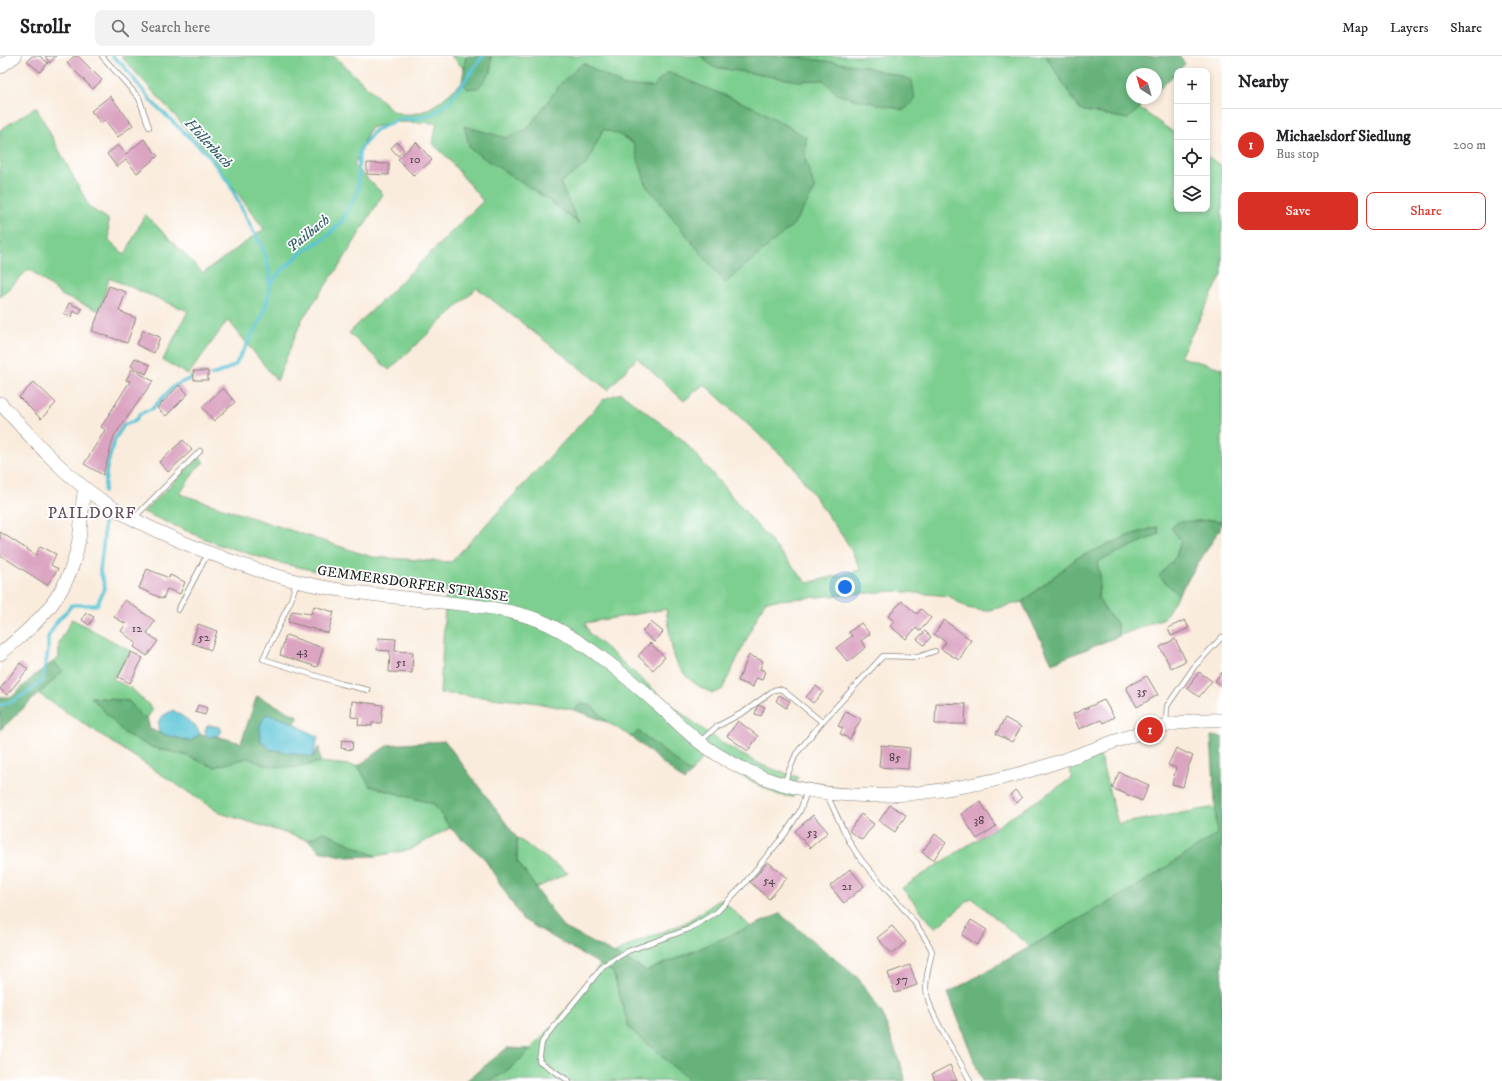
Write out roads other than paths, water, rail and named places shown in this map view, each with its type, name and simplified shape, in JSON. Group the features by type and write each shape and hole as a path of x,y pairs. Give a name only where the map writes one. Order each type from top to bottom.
{"main road":[{"path":"0,67 15,56"},
{"name":"GEMMERSDORFER STRASSE","path":"0,403 48,455 85,488 133,519 208,552 296,582 331,590 490,607 532,618 567,635 614,667 699,742 717,755 753,775 806,791 856,796 882,795 973,784 1070,758 1116,740 1166,725 1202,720 1222,720"},
{"path":"0,654 31,628 56,600 74,564 79,538 85,488"}],"lane":[{"path":"102,56 139,98 149,127"},
{"path":"133,519 139,511 200,451"},
{"path":"178,610 208,552"},
{"path":"296,582 291,600 263,659 342,684 368,690"},
{"path":"1166,725 1167,706 1194,667 1222,637"},
{"path":"784,785 796,754 822,722 883,656 918,657 935,651"},
{"path":"699,742 716,727 744,712 774,690 779,689 784,691 822,722"},
{"path":"569,1081 539,1061 542,1042 603,966 628,951 689,929 717,912 744,884 785,834 800,811 806,791"},
{"path":"827,793 851,845 862,861 913,920 932,950 926,987 933,1013 970,1081"}],"water":[{"path":"173,710 195,725 200,734 190,741 159,733 158,724 160,718"},
{"path":"266,714 289,721 318,737 313,757 269,749 260,739 260,725"},
{"path":"209,725 219,727 221,732 216,736 207,737 205,731"}],"waterway":[{"name":"Höllerbach","path":"112,56 122,64 152,102 207,154 229,183 264,251 268,265 270,285"},
{"name":"Pailbach","path":"211,375 235,365 259,323 266,306 270,285 280,272 301,253 326,237 342,221 358,191 359,151 374,131 400,119 414,119 433,114 449,102 483,56"},
{"name":"Pailbach","path":"104,492 107,467 115,439 124,425 135,421 140,414 153,408 174,386 191,378"},
{"name":"Pailbach","path":"0,705 11,702 29,692 42,681 48,652 48,637 56,623 72,605 97,605 105,587 100,571 104,537 104,512"}],"place":[{"name":"Michaelsdorf Siedlung","path":"1150,730"}],"district":[{"name":"PAILDORF","path":"92,512"}]}
